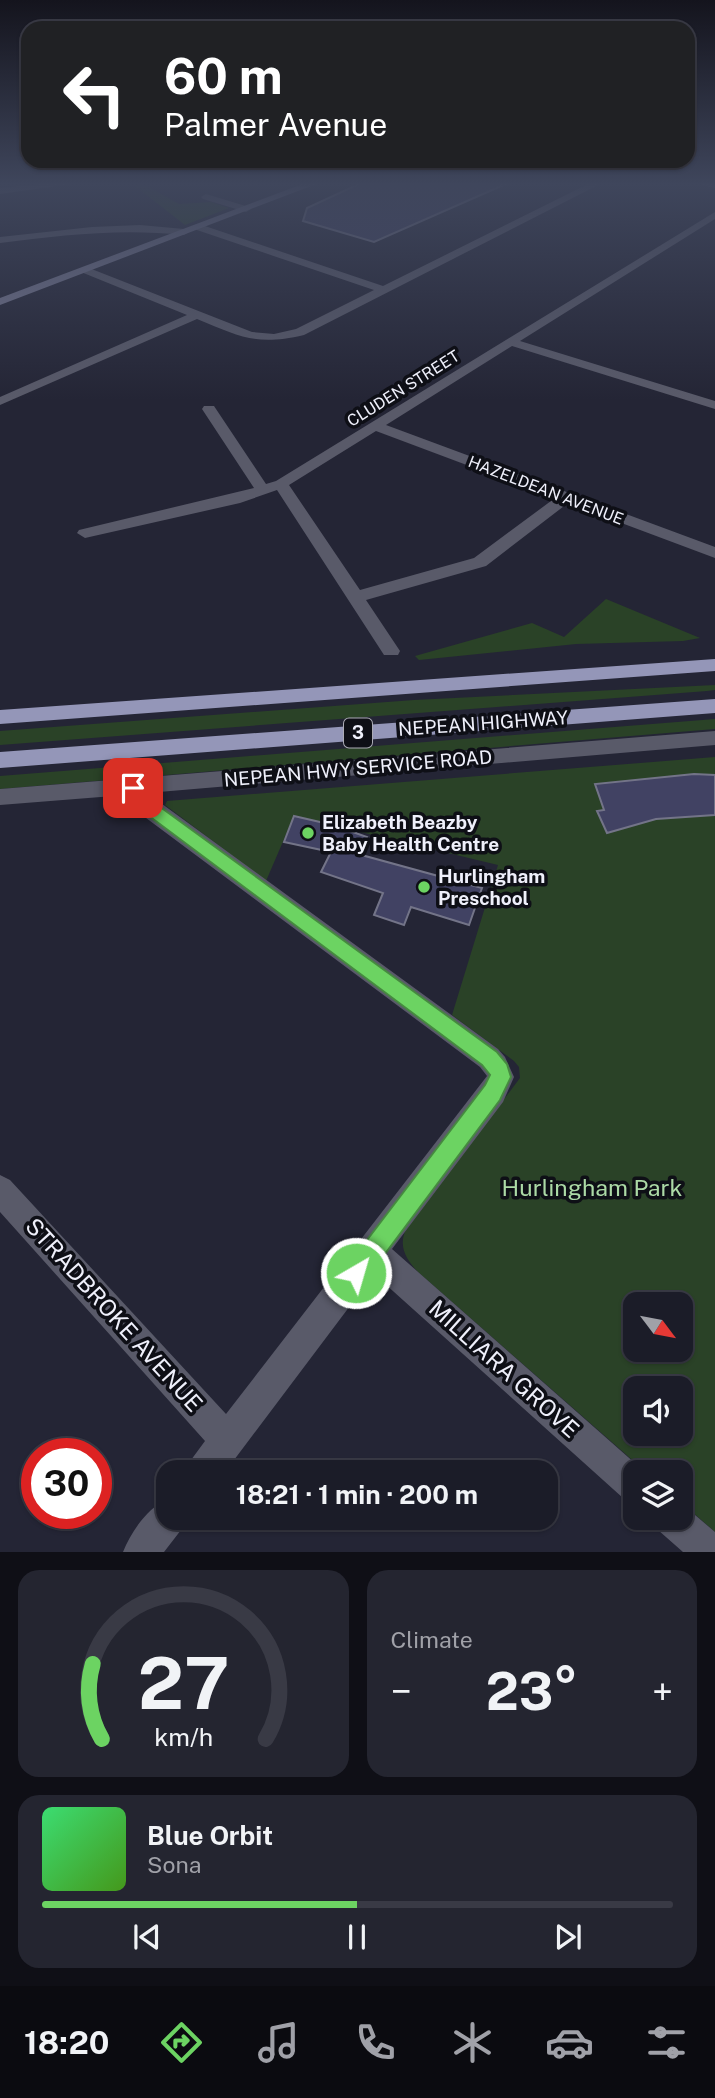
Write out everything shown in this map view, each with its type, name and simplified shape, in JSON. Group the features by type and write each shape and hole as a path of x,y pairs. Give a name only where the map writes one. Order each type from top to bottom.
{"highway":[{"name":"3","path":"0,717 715,665"},
{"name":"NEPEAN HIGHWAY","path":"0,760 715,706"}],"main road":[{"path":"0,302 123,255"}],"street":[{"path":"282,255 385,290"},
{"path":"85,270 256,337 283,337 300,332 454,255"},
{"name":"CLUDEN STREET","path":"85,533 262,491 281,484 650,255"},
{"path":"2,401 196,315"},
{"path":"511,342 715,405"},
{"path":"701,401 715,388"},
{"path":"209,409 262,491"},
{"name":"HAZELDEAN AVENUE","path":"376,426 715,553"},
{"path":"281,484 391,651"},
{"path":"356,597 480,562 566,497"},
{"name":"NEPEAN HWY SERVICE ROAD","path":"0,797 715,738"},
{"path":"133,788 142,803 489,1058 500,1077 493,1093 211,1460"},
{"name":"STRADBROKE AVENUE","path":"0,1191 227,1440"},
{"name":"MILLIARA GROVE","path":"372,1252 623,1475"},
{"path":"141,1552 158,1530"},
{"path":"685,1530 710,1552"}],"green space":[{"path":"606,599 700,638 683,641 576,644 419,660 415,656 532,623 564,637"},
{"path":"715,685 715,690 707,691 0,745 0,731 414,700"},
{"path":"715,719 715,729 0,789 0,776"},
{"name":"Hurlingham Park","path":"715,757 715,1532 693,1513 693,1460 632,1460 418,1272 404,1252 406,1229 520,1078 519,1067 514,1061 452,1015 498,865 294,816 266,881 165,805 167,801"}],"building":[{"path":"694,774 715,775 715,815 656,819 607,833 597,811 604,810 595,784"},
{"path":"294,816 333,825 367,837 358,854 482,888 469,925 411,907 404,925 374,915 383,893 321,872 331,852 284,842"}],"place":[{"name":"Elizabeth Beazby Baby Health Centre","path":"308,833"},
{"name":"Hurlingham Preschool","path":"424,887"}],"route":[{"path":"133,788 142,803 489,1058 499,1071 500,1077 493,1093 356,1273"}]}
